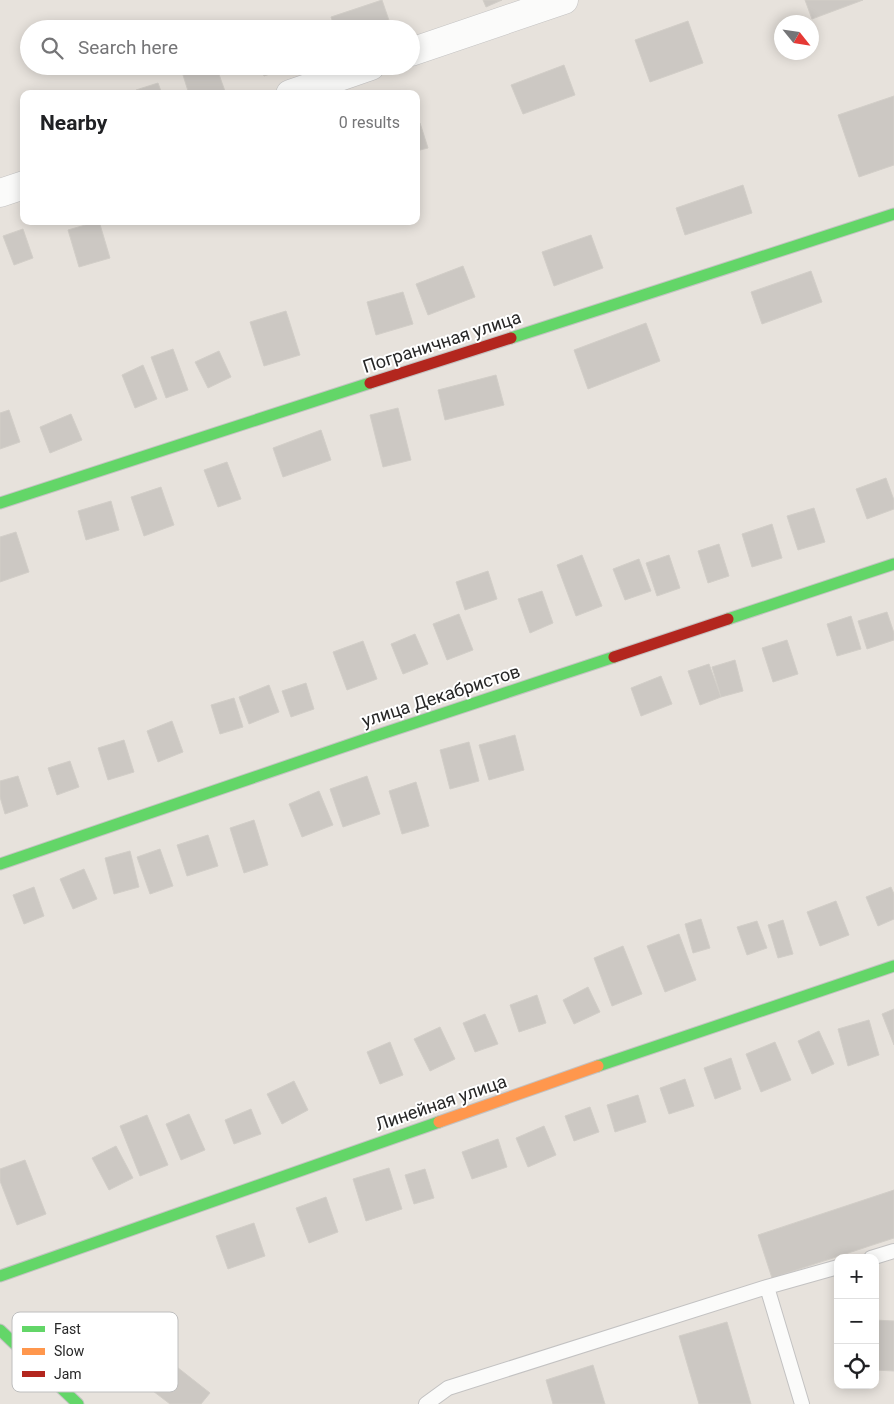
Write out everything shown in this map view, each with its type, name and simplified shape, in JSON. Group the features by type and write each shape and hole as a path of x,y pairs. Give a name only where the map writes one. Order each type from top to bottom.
{"street":[{"path":"420,49 564,0"},
{"path":"302,90 345,75"},
{"path":"0,193 20,186"},
{"name":"Пограничная улица","path":"0,503 894,214"},
{"name":"улица Декабристов","path":"0,864 369,738 894,564"},
{"name":"Линейная улица","path":"0,1276 557,1080 894,966"},
{"path":"0,1330 12,1341"},
{"path":"65,1392 78,1404"}],"lane":[{"path":"879,1256 894,1251"},
{"path":"426,1404 448,1388 767,1287 834,1268"},
{"path":"767,1287 802,1404"}],"building":[{"path":"382,0 389,20 332,20 331,17"},
{"path":"483,0 502,0 486,7"},
{"path":"805,0 863,0 819,16 811,15"},
{"path":"688,21 703,63 650,82 635,40"},
{"path":"564,65 575,95 523,114 511,85"},
{"path":"183,75 219,75 225,90 188,90"},
{"path":"158,83 161,90 136,90"},
{"path":"894,96 894,165 859,177 838,115"},
{"path":"420,123 428,148 420,150"},
{"path":"743,185 752,213 685,235 676,208"},
{"path":"85,225 100,225 110,258 79,267 68,230"},
{"path":"23,229 33,258 14,265 3,236"},
{"path":"591,235 603,268 554,286 542,252"},
{"path":"463,266 475,297 428,315 416,284"},
{"path":"811,271 822,302 762,324 751,292"},
{"path":"403,292 413,324 376,335 367,302"},
{"path":"286,311 300,355 264,366 250,322"},
{"path":"646,323 660,361 588,389 574,350"},
{"path":"173,349 188,390 166,398 151,357"},
{"path":"219,351 231,377 208,388 195,362"},
{"path":"143,365 157,399 135,408 122,375"},
{"path":"496,375 504,405 445,420 438,390"},
{"path":"398,408 411,460 383,467 370,415"},
{"path":"9,410 20,442 0,449 0,413"},
{"path":"71,414 82,440 50,453 40,427"},
{"path":"321,430 331,460 283,477 273,448"},
{"path":"227,462 241,499 218,507 204,470"},
{"path":"886,478 894,500 894,509 867,519 856,489"},
{"path":"161,487 174,525 144,536 131,497"},
{"path":"111,501 119,530 86,540 78,511"},
{"path":"814,508 825,542 798,550 787,516"},
{"path":"772,524 782,558 752,567 742,534"},
{"path":"16,532 29,572 0,582 0,537"},
{"path":"719,544 729,576 708,583 698,551"},
{"path":"582,555 602,606 576,616 557,565"},
{"path":"669,555 680,588 657,596 646,563"},
{"path":"639,559 651,591 625,600 613,569"},
{"path":"488,571 497,599 465,610 456,582"},
{"path":"542,591 553,623 530,633 518,599"},
{"path":"887,612 894,633 894,640 867,649 858,621"},
{"path":"459,614 473,650 447,660 433,624"},
{"path":"851,616 861,649 837,656 827,624"},
{"path":"415,634 428,664 403,674 391,644"},
{"path":"787,640 798,674 773,682 762,648"},
{"path":"363,641 377,679 347,690 333,652"},
{"path":"735,660 743,691 721,697 712,667"},
{"path":"709,664 721,697 700,705 688,671"},
{"path":"661,676 672,704 641,716 631,688"},
{"path":"306,683 314,709 291,717 282,691"},
{"path":"269,685 279,712 249,724 239,697"},
{"path":"234,698 243,727 220,734 211,705"},
{"path":"172,721 183,752 158,762 147,731"},
{"path":"515,735 524,770 489,780 479,745"},
{"path":"124,740 134,772 108,780 98,748"},
{"path":"469,742 479,781 450,789 440,750"},
{"path":"70,761 79,787 57,795 48,768"},
{"path":"18,776 28,806 5,814 0,797 0,781"},
{"path":"367,776 380,814 343,827 330,789"},
{"path":"416,782 429,826 402,834 389,791"},
{"path":"319,791 333,825 302,837 289,804"},
{"path":"254,820 268,865 244,873 230,828"},
{"path":"208,835 218,866 187,876 177,845"},
{"path":"160,849 173,886 150,894 137,857"},
{"path":"130,851 139,887 114,894 105,858"},
{"path":"84,869 97,899 73,909 60,879"},
{"path":"34,887 44,916 24,924 13,895"},
{"path":"891,887 894,894 894,919 878,926 866,897"},
{"path":"836,901 849,935 820,946 807,912"},
{"path":"701,919 710,948 693,953 685,924"},
{"path":"783,920 793,954 778,958 768,925"},
{"path":"757,921 767,948 747,955 737,927"},
{"path":"679,934 696,980 665,992 647,946"},
{"path":"623,946 642,994 612,1006 594,958"},
{"path":"588,987 600,1012 574,1024 563,1000"},
{"path":"537,995 546,1023 519,1032 510,1005"},
{"path":"894,1009 894,1045 882,1014"},
{"path":"485,1014 498,1044 475,1052 463,1023"},
{"path":"869,1020 879,1055 848,1066 838,1029"},
{"path":"440,1027 455,1059 430,1071 414,1039"},
{"path":"819,1031 834,1064 812,1074 798,1041"},
{"path":"390,1042 403,1075 380,1084 367,1052"},
{"path":"775,1042 791,1080 761,1092 746,1054"},
{"path":"731,1058 741,1089 715,1099 704,1068"},
{"path":"685,1079 694,1106 669,1114 660,1088"},
{"path":"294,1081 308,1110 282,1124 267,1094"},
{"path":"638,1095 646,1122 615,1132 607,1105"},
{"path":"590,1107 599,1132 574,1141 565,1116"},
{"path":"251,1109 261,1134 234,1144 225,1120"},
{"path":"189,1114 205,1150 181,1160 166,1124"},
{"path":"147,1115 168,1165 140,1176 120,1126"},
{"path":"544,1126 556,1155 528,1167 516,1138"},
{"path":"498,1139 507,1167 472,1179 462,1152"},
{"path":"116,1146 133,1178 109,1190 92,1158"},
{"path":"25,1160 46,1214 17,1225 0,1181 0,1169"},
{"path":"389,1168 402,1209 366,1221 353,1179"},
{"path":"425,1169 434,1198 414,1204 405,1175"},
{"path":"894,1190 894,1238 845,1254 834,1254 834,1258 772,1278 758,1235"},
{"path":"326,1197 338,1232 309,1243 296,1208"},
{"path":"254,1223 265,1256 228,1269 216,1236"},
{"path":"879,1320 894,1321 894,1371 879,1370"},
{"path":"727,1322 751,1404 699,1404 679,1336"},
{"path":"593,1365 605,1404 553,1404 546,1380"},
{"path":"178,1368 210,1393 201,1404 170,1404 154,1392 178,1392"}],"traffic: fast":[{"path":"511,338 894,214"},
{"path":"0,503 370,383"},
{"path":"728,619 894,564"},
{"path":"0,864 369,738 614,657"},
{"path":"598,1066 894,966"},
{"path":"0,1276 439,1122"},
{"path":"0,1330 12,1341"},
{"path":"65,1392 78,1404"}],"traffic: slow":[{"path":"439,1122 598,1066"}],"traffic: jam":[{"path":"370,383 511,338"},
{"path":"614,657 728,619"}]}
